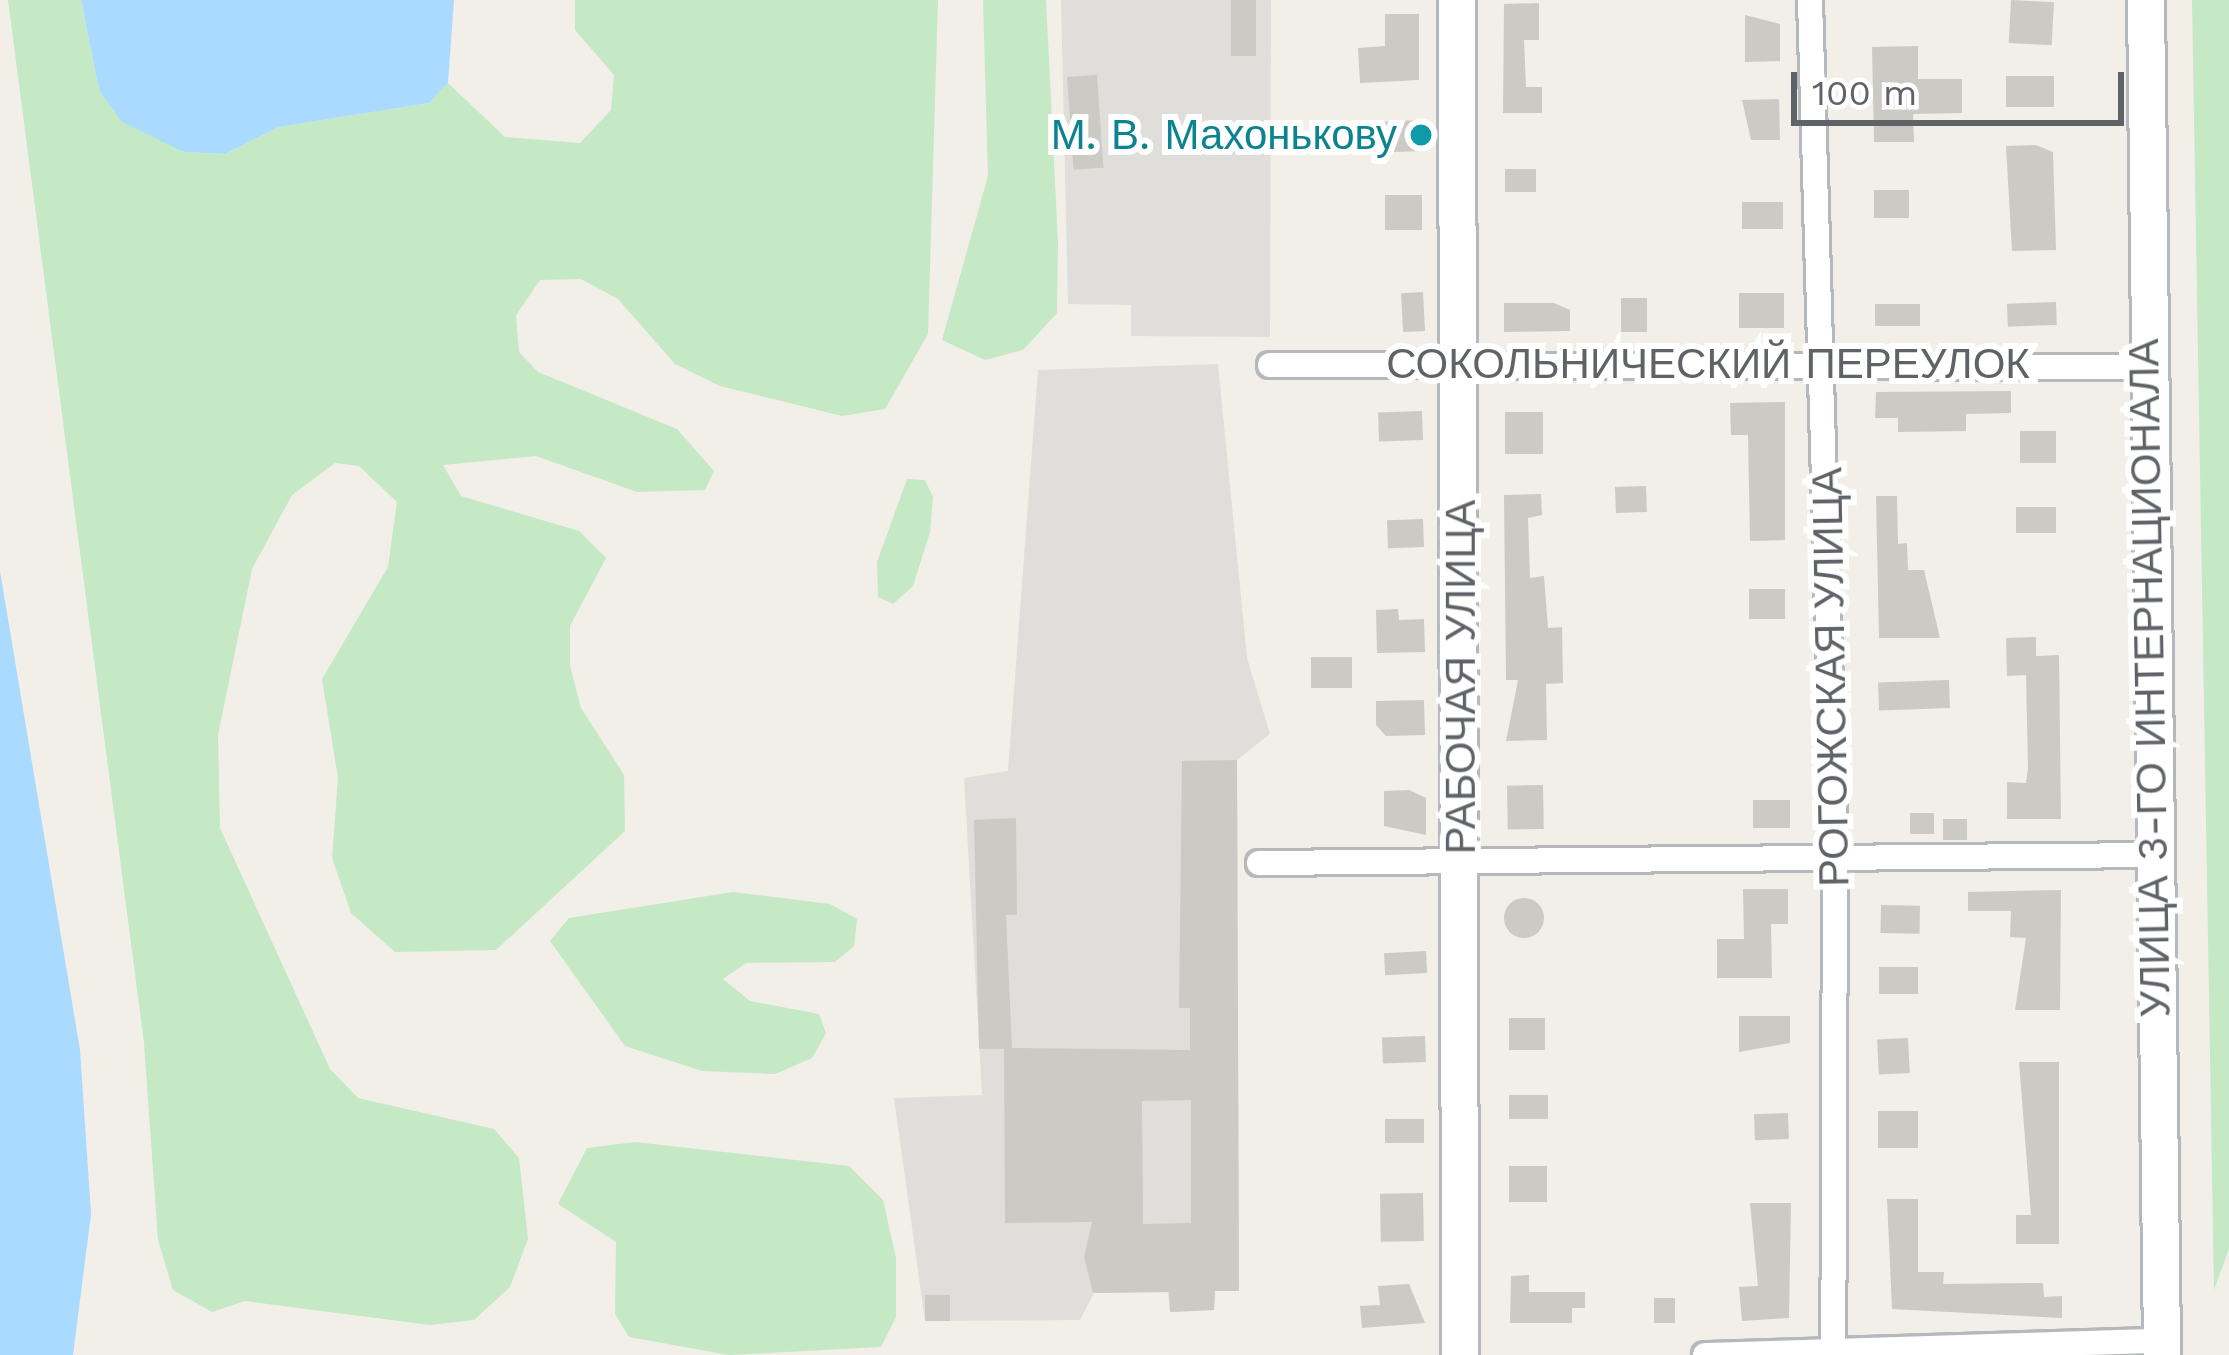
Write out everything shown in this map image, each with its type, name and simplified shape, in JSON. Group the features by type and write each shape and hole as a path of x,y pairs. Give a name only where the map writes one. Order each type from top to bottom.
{"main road":[{"name":"РАБОЧАЯ УЛИЦА","path":"1457,0 1460,1355"},
{"name":"УЛИЦА 3-ГО ИНТЕРНАЦИОНАЛА","path":"2146,0 2150,855 2162,1348"}],"street":[{"name":"РОГОЖСКАЯ УЛИЦА","path":"1810,0 1835,856 1834,1354"},
{"name":"СОКОЛЬНИЧЕСКИЙ ПЕРЕУЛОК","path":"1270,365 2146,367"},
{"path":"1259,863 1461,854 2150,855"},
{"path":"1705,1355 2162,1348"}],"shaded area":[{"path":"1061,0 1271,0 1270,337 1131,336 1131,305 1068,304"},
{"path":"1218,364 1247,658 1270,734 1237,760 1239,1291 1215,1291 1214,1310 1170,1312 1168,1292 1094,1293 1080,1320 925,1321 894,1098 982,1095 964,778 1008,771 1038,370"}],"green space":[{"path":"8,0 81,0 99,90 184,152 225,154 278,127 429,103 448,83 505,137 580,143 611,110 614,75 575,30 575,0 938,0 928,334 885,409 842,416 720,386 675,364 618,299 581,279 540,280 516,315 519,352 538,372 677,429 714,471 705,490 637,492 536,456 443,465 461,496 579,531 606,558 570,626 570,666 581,708 624,775 625,831 496,950 395,952 351,913 332,858 338,778 322,679 388,567 397,502 359,466 335,463 292,495 252,569 218,735 220,828 330,1069 358,1098 494,1129 519,1158 528,1239 510,1287 474,1320 430,1325 245,1301 212,1312 173,1290 158,1240 144,1043"},
{"path":"983,0 1046,0 1058,242 1057,313 1023,350 985,360 942,340 988,176"},
{"path":"2192,0 2229,0 2229,1249 2214,1290"},
{"path":"907,479 925,480 933,497 930,532 913,586 893,604 878,597 877,562"},
{"path":"733,892 830,904 857,919 854,946 835,962 746,963 723,979 750,1001 819,1014 826,1033 812,1058 775,1074 702,1071 625,1046 550,941 569,918"},
{"path":"635,1142 849,1166 883,1200 896,1258 896,1317 881,1347 729,1355 629,1337 615,1314 616,1242 558,1204 587,1148"}],"water":[{"path":"81,0 454,0 448,83 429,103 278,127 225,154 184,152 122,122 99,90"},
{"path":"0,571 80,1050 91,1214 73,1355 0,1355"}],"building":[{"path":"1231,0 1256,0 1256,56 1231,56"},
{"path":"2011,0 2054,2 2052,45 2009,43"},
{"path":"1539,3 1539,40 1524,40 1526,87 1542,87 1542,113 1503,113 1504,4"},
{"path":"1385,14 1419,14 1419,80 1360,83 1358,48 1385,46"},
{"path":"1745,15 1780,24 1780,61 1745,62"},
{"path":"1918,46 1918,79 1962,79 1962,113 1913,114 1914,142 1874,142 1872,47"},
{"path":"1097,75 1103,168 1074,170 1067,77"},
{"path":"2006,76 2054,76 2054,107 2006,107"},
{"path":"1779,99 1780,140 1751,140 1742,100"},
{"path":"1421,120 1422,151 1373,153 1372,122"},
{"path":"2036,145 2053,152 2056,250 2012,251 2006,146"},
{"path":"1505,169 1536,169 1536,192 1505,192"},
{"path":"1874,190 1909,190 1909,218 1874,218"},
{"path":"1385,195 1422,195 1422,230 1385,230"},
{"path":"1742,202 1783,202 1783,229 1742,229"},
{"path":"1423,292 1425,331 1403,332 1401,293"},
{"path":"1739,293 1784,293 1784,328 1739,328"},
{"path":"1621,298 1647,298 1647,332 1621,332"},
{"path":"2056,302 2057,325 2008,327 2007,304"},
{"path":"1504,303 1554,303 1570,310 1570,331 1504,332"},
{"path":"1875,304 1920,304 1920,326 1875,326"},
{"path":"2011,391 2011,413 1966,414 1966,431 1898,432 1898,418 1875,418 1876,392"},
{"path":"1785,402 1785,540 1750,541 1748,435 1731,435 1730,403"},
{"path":"1422,411 1423,440 1379,442 1378,413"},
{"path":"1505,412 1543,412 1543,454 1505,454"},
{"path":"2020,431 2056,431 2056,463 2020,463"},
{"path":"1646,486 1647,512 1616,513 1615,487"},
{"path":"1541,494 1542,515 1528,518 1530,578 1544,576 1548,628 1562,627 1563,683 1546,684 1547,740 1506,741 1518,680 1506,680 1504,495"},
{"path":"1876,496 1897,496 1898,544 1907,543 1908,570 1924,570 1940,638 1879,638"},
{"path":"2016,507 2056,507 2056,533 2016,533"},
{"path":"1423,519 1424,547 1388,548 1387,520"},
{"path":"1749,589 1785,589 1785,619 1749,619"},
{"path":"1398,609 1399,620 1424,619 1425,652 1377,653 1376,610"},
{"path":"2036,637 2036,656 2059,655 2061,819 2007,819 2007,782 2026,783 2028,768 2026,675 2007,676 2006,638"},
{"path":"1311,657 1352,657 1352,688 1311,688"},
{"path":"1949,680 1950,708 1879,710 1878,682"},
{"path":"1424,700 1425,735 1386,736 1376,725 1376,701"},
{"path":"1237,760 1239,1291 1215,1291 1214,1310 1170,1312 1169,1292 1093,1293 1084,1257 1092,1222 1005,1223 1004,1049 979,1049 974,820 1016,818 1017,915 1006,915 1012,1048 1190,1050 1190,1008 1179,1008 1182,761","holes":["1191,1100 1191,1223 1143,1224 1142,1101"]},
{"path":"1543,785 1544,829 1508,830 1507,786"},
{"path":"1409,790 1426,798 1426,835 1384,826 1384,791"},
{"path":"1753,800 1790,800 1790,828 1753,828"},
{"path":"1910,813 1934,813 1934,834 1910,834"},
{"path":"1943,819 1967,819 1967,840 1943,840"},
{"path":"1743,889 1788,889 1788,924 1771,924 1772,978 1717,978 1717,939 1744,939"},
{"path":"2061,890 2060,1010 2015,1010 2026,938 2010,937 2011,911 1968,911 1968,892"},
{"path":"1524,898 1538,904 1544,918 1538,932 1524,938 1510,932 1504,918 1510,904"},
{"path":"1881,905 1920,906 1920,934 1881,933"},
{"path":"1426,951 1427,973 1385,975 1384,953"},
{"path":"1879,967 1918,967 1918,994 1879,994"},
{"path":"1739,1016 1790,1016 1790,1043 1739,1052"},
{"path":"1509,1018 1545,1018 1545,1050 1509,1050"},
{"path":"1425,1036 1426,1062 1383,1063 1382,1038"},
{"path":"1908,1038 1910,1073 1879,1075 1877,1040"},
{"path":"2019,1062 2059,1062 2059,1244 2016,1244 2016,1215 2031,1215"},
{"path":"1509,1095 1548,1095 1548,1119 1509,1119"},
{"path":"1878,1111 1918,1111 1918,1148 1878,1148"},
{"path":"1788,1113 1789,1139 1755,1140 1754,1114"},
{"path":"1385,1119 1424,1119 1424,1143 1385,1143"},
{"path":"1509,1166 1547,1166 1547,1202 1509,1202"},
{"path":"1423,1193 1424,1241 1381,1242 1380,1194"},
{"path":"1887,1199 1918,1199 1918,1272 1944,1272 1943,1284 2043,1283 2044,1297 2062,1296 2062,1318 1892,1309"},
{"path":"1750,1203 1791,1203 1789,1318 1742,1321 1739,1287 1758,1286"},
{"path":"1529,1275 1529,1292 1585,1292 1585,1308 1572,1308 1572,1323 1510,1323 1511,1276"},
{"path":"1409,1284 1425,1323 1362,1328 1360,1306 1380,1305 1378,1286"},
{"path":"925,1295 950,1295 950,1321 925,1321"},
{"path":"1654,1298 1675,1298 1675,1323 1654,1323"}],"place":[{"name":"М. В. Махонькову","path":"1421,135"}]}
